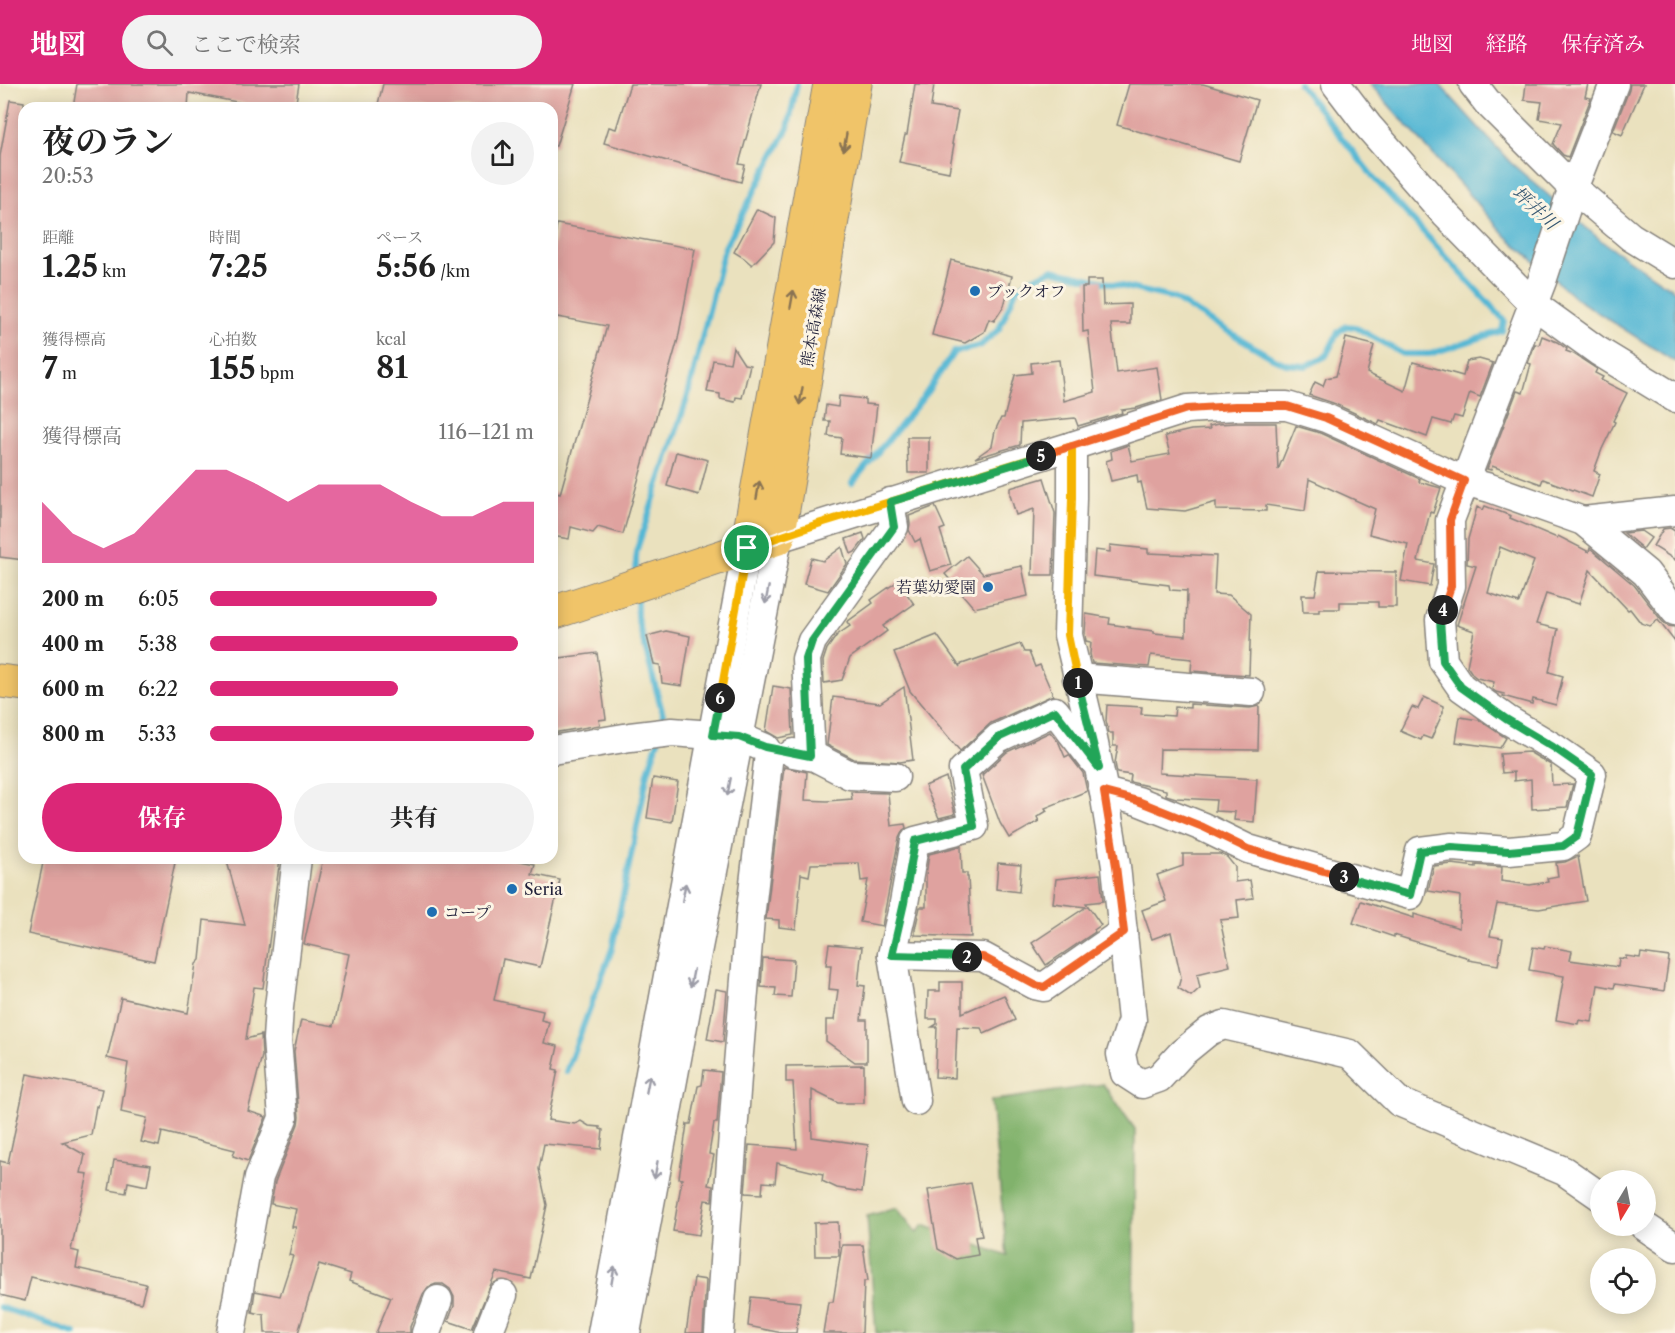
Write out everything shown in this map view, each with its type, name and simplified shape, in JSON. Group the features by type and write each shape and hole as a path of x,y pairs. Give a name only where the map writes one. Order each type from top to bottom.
{"main road":[{"name":"熊本高森線","path":"747,548 830,84"},
{"name":"熊本高森線","path":"778,538 855,84"},
{"path":"558,612 778,538"},
{"path":"0,681 18,683"}],"street":[{"path":"1336,84 1368,126 1446,214 1537,293 1598,351 1675,398"},
{"path":"1473,84 1571,194 1631,237 1675,264"},
{"path":"916,1101 892,955 915,841 974,826 963,770 998,738 1055,711 1102,780 1138,801 1203,827 1248,849 1410,895 1420,851 1452,847 1509,851 1563,846 1577,836 1592,774 1461,687 1443,661 1440,620 1451,586 1450,520 1614,84"},
{"path":"726,736 778,538 1187,409 1287,406 1326,418 1464,481 1583,521 1646,573 1675,611"},
{"path":"1072,446 1068,635 1102,780 1116,866 1132,1020 1121,1054 1125,1073 1142,1084 1159,1078 1182,1053 1209,1030 1224,1025 1350,1054 1399,1102 1564,1171 1590,1189"},
{"path":"810,756 806,659 812,641 894,527 890,502"},
{"path":"1583,521 1675,511"},
{"path":"602,1333 630,1246 688,999 726,736 747,548"},
{"path":"1077,678 1251,692"},
{"path":"558,749 672,732 726,736 815,757 850,775 894,777"},
{"path":"718,1333 749,929 769,754 765,747"},
{"path":"231,1333 259,1177 283,1118 277,1039 296,864"},
{"path":"892,955 983,957 1035,985 1044,987 1124,932"},
{"path":"1656,1234 1675,1247"},
{"path":"626,1333 630,1246"},
{"path":"488,1333 503,1295"},
{"path":"426,1333 438,1300"}],"green space":[{"path":"1103,1084 1135,1129 1133,1333 876,1333 867,1216 897,1208 917,1233 923,1225 1007,1256 991,1101"}],"water":[{"name":"坪井川","path":"1370,84 1439,84 1511,163 1604,243 1675,291 1675,362 1575,298 1505,235"}],"building":[{"path":"77,84 299,84 296,102 236,102 189,93 188,102 74,102"},
{"path":"383,84 575,84 558,139 558,102 378,102"},
{"path":"630,84 761,84 739,164 745,165 741,182 604,143 609,127 616,129"},
{"path":"915,84 934,84 931,107 958,111 949,172 899,162 905,135 907,135"},
{"path":"1129,84 1203,84 1257,100 1239,161 1117,125"},
{"path":"1526,84 1588,84 1585,97 1591,98 1568,157 1553,144 1562,123 1539,119 1542,102 1524,100"},
{"path":"1630,84 1644,84 1622,135 1613,131"},
{"path":"10,100 24,102 18,102 18,559 0,557 0,156"},
{"path":"757,209 776,218 774,242 752,265 734,252"},
{"path":"558,224 695,249 678,339 623,534 598,527 593,533 571,527 569,539 558,537 558,494 560,494 607,326 558,317"},
{"name":"ブックオフ","path":"951,260 1012,276 1004,306 994,321 989,319 984,332 965,343 932,335"},
{"path":"1087,280 1102,280 1103,305 1130,304 1130,324 1111,324 1117,373 1157,367 1162,400 1121,410 1122,413 1078,426 1075,418 1021,423 1020,445 975,458 992,446 995,431 1001,418 1004,418 1015,375 1032,373 1031,363 1059,360 1064,401 1095,392 1088,331 1083,332 1082,287 1087,287"},
{"path":"1542,336 1557,342 1567,349 1566,351 1597,369 1595,373 1603,377 1601,380 1627,393 1613,421 1615,422 1594,471 1600,474 1592,497 1543,479 1541,484 1492,466 1491,470 1487,469 1517,391 1523,393 1531,364 1528,363 1535,344 1539,345"},
{"path":"1346,338 1374,345 1367,373 1405,391 1413,362 1463,376 1467,361 1479,359 1493,363 1480,397 1470,393 1462,418 1454,416 1451,424 1433,419 1427,437 1380,420 1378,424 1333,403 1309,395 1315,382 1323,386 1326,378 1336,376"},
{"path":"733,347 744,364 750,365 742,398 736,397 735,402 720,399 720,394 707,392 713,360 730,363"},
{"path":"839,396 865,399 865,404 877,405 871,458 840,454 842,438 828,436 830,421 824,421 826,405 838,407"},
{"path":"1276,423 1278,470 1296,426 1320,433 1420,479 1419,482 1441,488 1433,513 1430,512 1418,561 1434,564 1430,586 1401,581 1408,544 1369,534 1375,509 1309,479 1305,511 1266,505 1266,511 1216,510 1216,502 1185,511 1147,508 1137,475 1111,481 1106,461 1112,459 1111,451 1128,445 1132,461 1170,454 1165,436 1191,430 1210,429 1209,426 1218,424"},
{"path":"907,437 929,437 929,473 908,473"},
{"path":"676,452 708,460 699,495 667,486"},
{"path":"1044,478 1055,513 1053,575 1032,575 1034,509 1016,515 1010,488"},
{"path":"935,506 945,528 940,530 951,565 930,571 920,539 915,542 909,530 909,516"},
{"path":"1485,506 1557,538 1558,536 1589,552 1590,548 1634,585 1662,621 1668,626 1675,627 1675,642 1658,620 1650,626 1641,623 1590,570 1579,604 1546,594 1536,624 1558,629 1549,672 1563,676 1556,705 1533,699 1532,704 1496,692 1492,689 1494,682 1477,678 1467,666 1474,631 1457,625 1476,566 1467,564 1468,539 1477,507 1483,510","holes":["1500,547 1534,561 1519,603 1488,593"]},
{"path":"1670,528 1675,531 1675,560 1653,546 1663,529"},
{"path":"1641,531 1651,538 1643,549 1624,533"},
{"path":"863,533 865,539 851,554 846,539"},
{"path":"1110,545 1148,549 1148,553 1216,556 1214,594 1229,595 1251,614 1249,675 1191,671 1192,659 1151,655 1149,667 1092,663 1091,642 1086,641 1085,633 1086,614 1110,618 1109,624 1154,631 1154,633 1186,636 1187,591 1170,590 1169,585 1093,576 1095,550 1110,552"},
{"path":"842,547 847,564 828,591 804,584 811,558 823,561"},
{"path":"967,556 983,574 1022,566 1028,596 974,608 945,574"},
{"path":"1319,571 1396,572 1396,607 1378,607 1378,602 1340,602 1340,609 1303,612 1302,595 1315,595"},
{"path":"898,581 914,604 883,626 887,631 850,658 842,680 824,683 823,661 827,649 837,635 850,626 847,622 873,603 871,600"},
{"path":"666,631 690,636 682,686 662,683 660,665 654,664 647,636"},
{"path":"937,635 960,667 959,665 1020,644 1024,652 1029,652 1035,667 1040,665 1053,695 991,723 960,751 910,691 894,652"},
{"path":"597,653 606,719 599,720 600,725 558,732 558,658"},
{"path":"773,686 791,689 793,735 778,738 766,731"},
{"path":"904,687 913,760 900,762 854,759 827,745 833,697 880,703"},
{"path":"1424,697 1443,706 1443,712 1431,739 1423,736 1421,740 1400,731 1412,707 1418,709"},
{"path":"1190,704 1250,708 1259,706 1258,750 1160,749 1159,773 1257,779 1254,822 1234,820 1235,812 1215,811 1216,800 1176,798 1166,795 1166,790 1130,782 1131,775 1117,773 1115,763 1118,746 1113,746 1113,733 1109,733 1106,721 1107,705 1142,707 1141,714 1174,716 1175,707 1190,708"},
{"path":"1460,717 1479,720 1506,738 1500,748 1456,742"},
{"path":"1050,732 1059,743 1065,757 1069,755 1083,773 1087,791 1045,808 1047,811 1037,817 1039,821 1009,838 1000,823 982,775 1007,752"},
{"path":"1529,752 1551,765 1552,785 1573,784 1567,807 1532,809 1531,779 1514,781 1514,772 1502,773 1500,754"},
{"path":"784,767 807,772 805,800 852,799 851,792 888,793 891,826 905,824 906,828 899,838 882,926 860,922 868,880 861,881 859,863 811,864 809,876 801,874 796,929 779,927 779,920 766,919"},
{"path":"946,777 955,814 939,818 925,786"},
{"path":"653,778 678,782 672,822 647,818"},
{"path":"961,846 962,873 967,873 968,877 971,937 915,935 920,907 926,907 929,854"},
{"path":"1183,854 1220,854 1227,857 1235,867 1235,882 1250,880 1253,898 1237,900 1239,918 1220,920 1230,966 1197,974 1200,988 1191,996 1178,988 1181,977 1171,932 1152,939 1142,910 1166,901 1157,875 1183,866"},
{"path":"1578,856 1586,901 1539,909 1497,904 1490,936 1503,938 1498,965 1468,960 1469,958 1353,923 1361,901 1414,918 1414,914 1459,928 1460,896 1428,891 1434,866 1452,864 1502,867 1501,881 1530,885 1548,882 1547,878 1558,876 1556,863"},
{"path":"998,863 1021,865 1019,892 996,889"},
{"path":"43,864 175,864 154,961 28,934"},
{"path":"228,864 279,864 263,988 254,987 246,1039 261,1035 262,1056 248,1111 266,1117 248,1161 233,1156 235,1150 162,1132 159,1146 141,1142 147,1118 121,1112 128,1063 107,1058 121,998 188,1013 196,964 200,960 204,920 245,925"},
{"path":"322,864 535,864 532,874 560,880 540,967 503,959 494,1000 543,1011 541,1020 549,1022 544,1043 558,1046 553,1069 558,1070 548,1120 575,1124 581,1121 589,1126 600,1127 603,1130 601,1149 544,1144 539,1169 547,1205 531,1279 496,1272 472,1329 448,1321 454,1306 454,1297 450,1289 443,1284 436,1284 428,1287 423,1294 410,1327 410,1333 376,1333 391,1297 349,1281 351,1274 319,1264 298,1333 265,1333 264,1315 252,1312 255,1291 280,1296 293,1256 289,1255 296,1227 292,1227 296,1209 271,1204 275,1182 298,1124 294,1051 301,1020 334,1026 349,954 304,944"},
{"path":"1100,874 1103,901 1086,903 1101,925 1094,930 1095,932 1046,965 1032,943 1086,907 1053,903 1056,879"},
{"path":"829,944 862,947 858,985 865,986 861,1020 867,1020 867,1062 855,1062 826,1041 826,1020 834,1020 838,990 829,989 831,965 826,965"},
{"path":"1545,946 1572,951 1570,960 1618,967 1619,958 1626,959 1626,956 1640,958 1641,953 1669,957 1664,991 1615,984 1614,988 1598,985 1592,1022 1579,1020 1578,1024 1556,1020 1564,976 1529,970 1533,947 1544,949"},
{"path":"763,958 794,960 791,997 775,996 776,988 761,987"},
{"path":"940,982 962,982 962,1013 1004,995 1015,1020 984,1034 981,1028 957,1027 955,1078 935,1077 937,1027 932,1027 937,1024 937,1019 927,1019 928,991 940,991"},
{"path":"716,989 727,991 723,1042 707,1039"},
{"path":"864,1065 864,1103 838,1103 812,1090 811,1101 812,1137 868,1145 862,1192 837,1188 822,1181 823,1174 777,1163 775,1183 763,1182 762,1194 745,1193 749,1145 797,1149 793,1082 786,1082 786,1066"},
{"path":"704,1070 721,1072 717,1123 714,1123 709,1154 714,1155 708,1185 713,1186 712,1201 705,1200 699,1235 673,1231 682,1179 679,1178 687,1124 691,1124 698,1086 702,1085"},
{"path":"27,1074 102,1089 98,1107 96,1106 91,1135 62,1142 85,1155 81,1173 88,1174 71,1250 79,1252 76,1268 146,1284 141,1303 31,1277 25,1301 0,1295 0,1161 8,1163"},
{"path":"114,1160 151,1165 147,1186 128,1182 126,1193 109,1190"},
{"path":"971,1183 982,1236 975,1237 978,1255 956,1259 938,1249 928,1190"},
{"path":"838,1222 839,1256 815,1256 814,1223"},
{"path":"842,1245 863,1245 868,1281 864,1281 862,1333 823,1333 828,1302 833,1302"},
{"path":"694,1278 706,1280 703,1333 686,1333"},
{"path":"751,1297 800,1302 796,1333 782,1333 748,1326"}],"waterway":[{"path":"636,575 636,552 687,399 724,249 788,128 797,84"},
{"path":"852,483 923,398 954,352 980,346 999,329 1016,290 1031,279 1052,270 1173,298 1286,364 1306,366 1326,356 1338,332 1346,326 1355,327 1403,354 1430,354 1502,331 1504,320 1374,178 1299,84"},
{"path":"637,595 637,617 663,715 661,725"},
{"path":"566,1072 612,949 648,772 658,741"},
{"path":"0,1307 75,1333"}],"place":[{"name":"ブックオフ","path":"975,291"},
{"name":"若葉幼愛園","path":"988,587"},
{"name":"Seria","path":"512,889"},
{"name":"コープ","path":"432,912"}],"route":[{"path":"747,548 713,735 739,737 765,747 810,756 806,659 812,641 894,527 890,502 1072,446 1187,409 1287,406 1326,418 1464,481 1450,520 1451,586 1440,620 1443,661 1461,687 1592,774 1577,836 1563,846 1509,851 1452,847 1420,851 1410,895 1248,849 1203,827 1138,801 1104,792 1124,932 1044,987 1035,985 983,957 892,955 915,841 974,826 963,770 998,738 1055,711 1099,768 1068,635 1072,446 821,523 747,548"}]}
